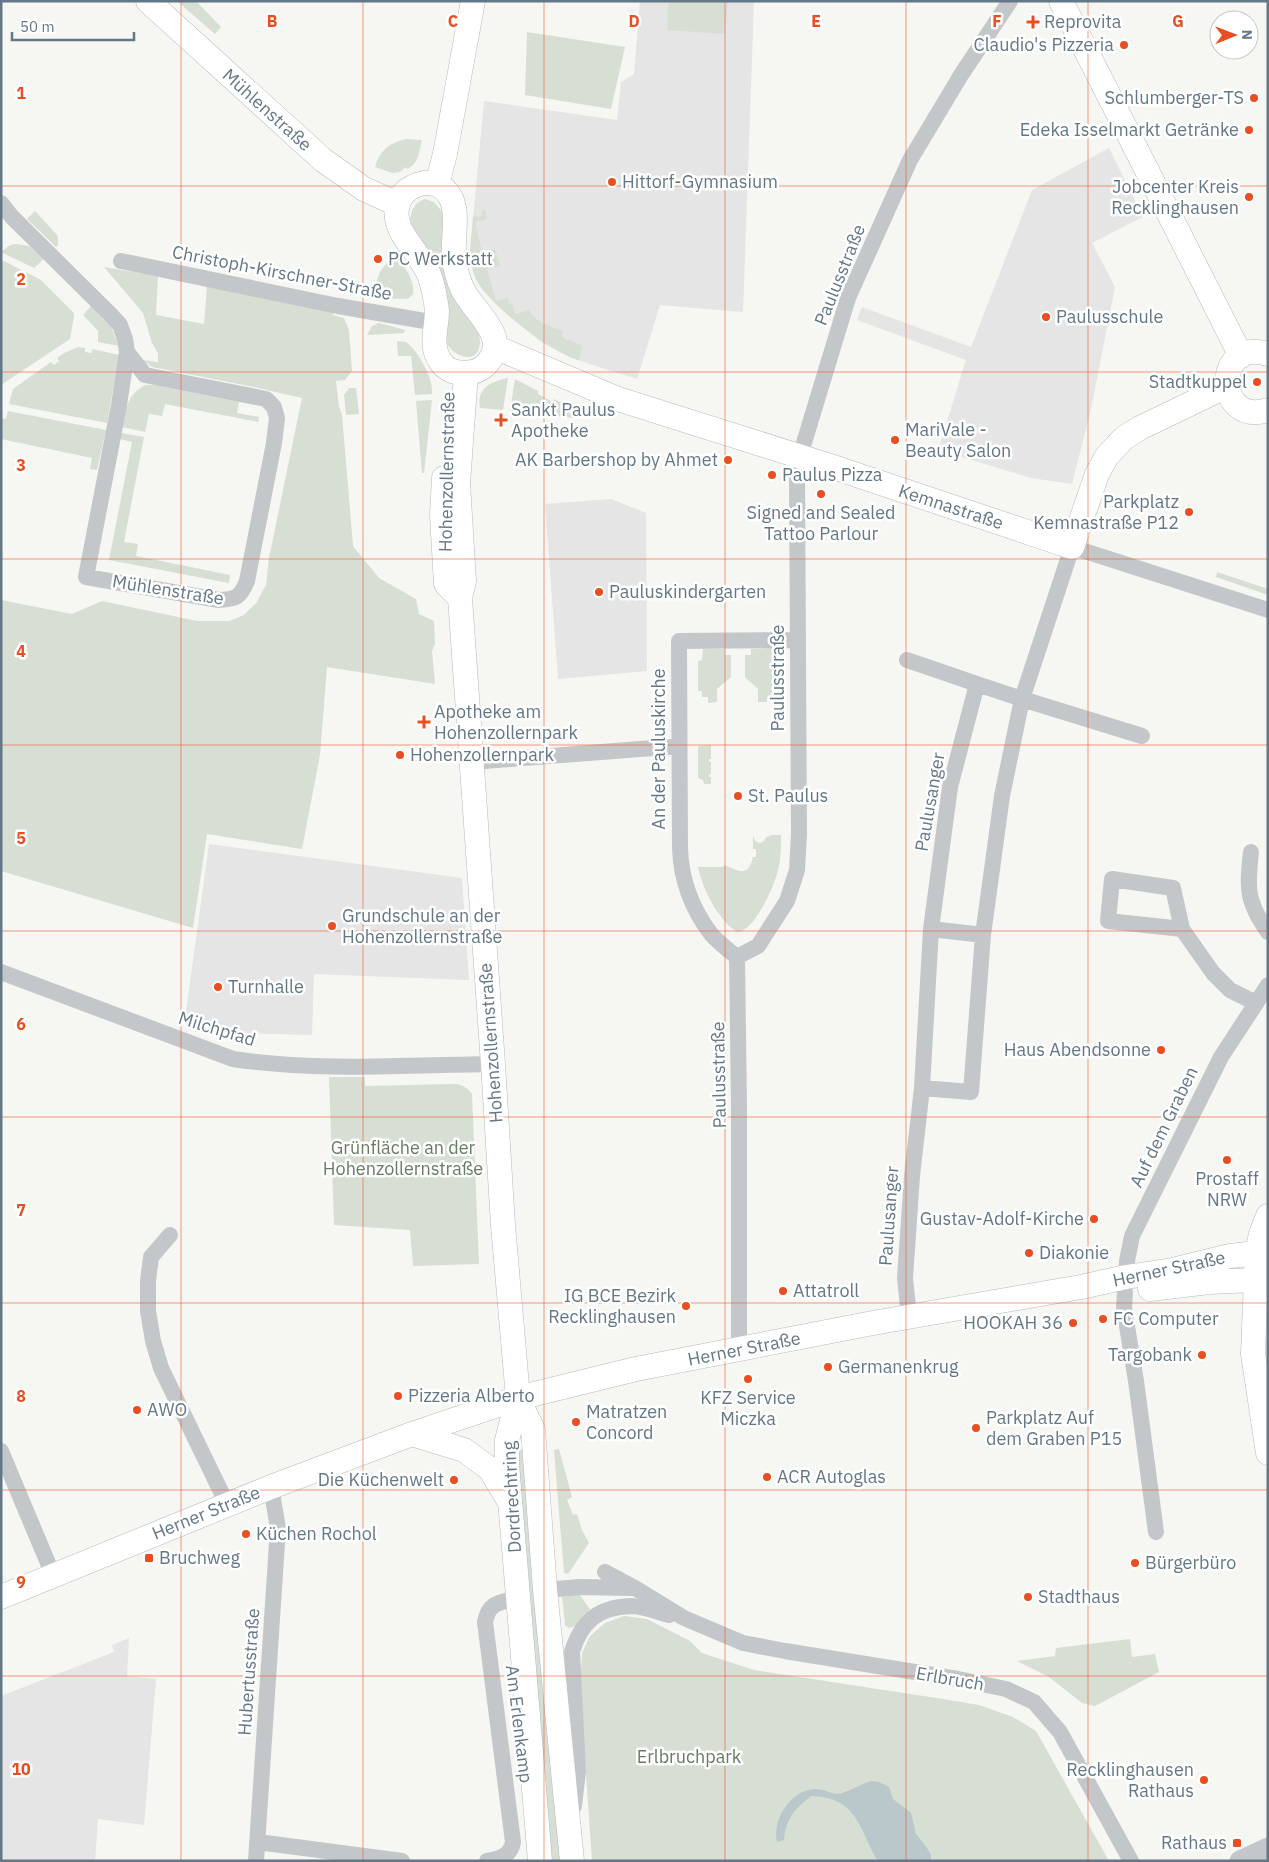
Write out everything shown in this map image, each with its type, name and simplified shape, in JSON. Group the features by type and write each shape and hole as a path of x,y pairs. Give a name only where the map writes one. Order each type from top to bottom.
{"main road":[{"name":"Mühlenstraße","path":"148,1 323,160 364,189 397,204"},
{"path":"437,185 445,154 473,1"},
{"path":"1061,1 1241,356"},
{"path":"397,204 407,190 423,183 437,185 445,189 450,196 455,216 454,258 462,287 491,331 495,338 496,346"},
{"name":"Hohenzollernstraße","path":"397,204 397,220 400,230 423,261 431,279 437,310 434,346 438,357 458,372 473,372 486,366 496,346"},
{"name":"Kemnastraße","path":"496,346 618,399 1072,547"},
{"path":"1268,354 1256,352 1241,356 1230,366 1227,376 1230,397 1243,409 1254,412 1268,410"},
{"name":"Hohenzollernstraße","path":"458,372 445,432 442,515 446,584 460,598 503,1225 518,1398"},
{"path":"1072,547 1096,474 1112,450 1124,438 1140,428 1227,386"},
{"path":"1268,1216 1261,1234 1254,1280 1268,1453"},
{"name":"Herner Straße","path":"1126,1285 1173,1270 1230,1256 1257,1253"},
{"name":"Herner Straße","path":"1,1596 271,1487 412,1434 518,1398 636,1369 910,1317 1081,1288 1254,1280"},
{"name":"Dordrechtring","path":"518,1398 507,1440 510,1505 540,1861"},
{"name":"Dordrechtring","path":"518,1398 533,1430 546,1590 571,1849"},
{"path":"412,1434 464,1450 490,1470 510,1505"}],"street":[{"name":"Paulusstraße","path":"739,1350 737,957 758,946 788,901 797,870 799,834 797,477 800,457 848,298 910,160 961,75 1010,1"},
{"name":"Mühlenstraße","path":"1,203 12,217 120,325 126,339 127,352 119,405 86,577 219,600 233,599 242,593 248,574 274,443 277,418 274,407 266,400 145,375 127,352"},
{"name":"Christoph-Kirschner-Straße","path":"121,261 338,306 436,323"},
{"name":"Kemnastraße","path":"1072,547 1268,610"},
{"path":"922,1088 971,1092 983,935 1002,796 1022,699 1072,547"},
{"name":"An der Pauluskirche","path":"737,957 711,934 688,893 683,877 680,848 679,641 798,640"},
{"path":"907,660 1022,699 1142,736"},
{"name":"Paulusanger","path":"910,1317 905,1278 912,1176 922,1088 931,929 950,787 977,684"},
{"path":"472,762 679,746"},
{"path":"1251,852 1247,886 1257,916 1268,932"},
{"path":"1182,929 1108,921 1112,879 1173,888 1182,929 1218,979 1230,990 1256,1003"},
{"path":"931,929 983,935"},
{"name":"Milchpfad","path":"1,972 233,1059 272,1065 306,1066 493,1064"},
{"name":"Auf dem Graben","path":"1156,1532 1124,1308 1127,1261 1132,1236 1221,1057 1268,984"},
{"path":"170,1235 151,1257 148,1281 148,1311 153,1341 161,1368 227,1504"},
{"path":"1,1451 53,1575"},
{"name":"Hubertusstraße","path":"256,1861 278,1528 271,1487"},
{"name":"Erlbruch","path":"605,1572 684,1618 743,1643 784,1652 958,1679 1006,1689 1034,1702 1060,1732 1131,1861"},
{"path":"546,1590 580,1587 635,1588"},
{"name":"Am Erlenkamp","path":"487,1861 496,1860 506,1855 512,1849 513,1842 485,1622 487,1611 494,1605 519,1598"},
{"name":"Erlbruch","path":"577,1635 587,1623 603,1611 632,1606 684,1618"},
{"name":"Dordrechtring","path":"571,1849 578,1771 572,1652 577,1635"},
{"path":"258,1842 402,1861"},
{"path":"1240,1861 1268,1848"}],"shaded area":[{"name":"Hittorf-Gymnasium","path":"640,1 754,1 743,312 660,305 637,379 571,358 541,342 485,292 476,280 470,252 484,101 617,120 621,82 634,74"},
{"name":"Paulusschule","path":"1109,148 1143,217 1092,243 1115,287 1091,409 1072,484 1031,478 938,450 966,360 857,320 862,307 971,347 1032,190"},
{"name":"Pauluskindergarten","path":"611,499 646,513 647,671 558,679 545,504"},
{"name":"Grundschule an der Hohenzollernstraße","path":"209,844 462,878 469,980 314,974 312,1035 239,1033 185,1018"},
{"path":"129,1638 127,1676 156,1679 144,1825 98,1819 95,1861 1,1861 1,1696 114,1652 112,1645"},
{"path":"871,1781 879,1782 889,1787 893,1799 911,1813 916,1834 931,1855 931,1861 878,1861 861,1826 848,1809 839,1802 811,1796 792,1814 787,1825 784,1840 777,1842 777,1824 781,1815 791,1800 799,1794 807,1790 816,1789 839,1794"}],"green space":[{"path":"177,1 196,1 221,27 215,34"},
{"path":"669,1 728,1 725,34 667,30"},
{"path":"527,32 625,47 611,109 525,95"},
{"path":"406,139 422,140 418,157 411,167 407,169 406,167 400,172 393,173 375,167 379,156 386,148 395,142"},
{"path":"425,199 434,202 444,214 477,326 480,343 478,350 471,357 461,356 447,344 410,223 413,208"},
{"path":"482,210 485,210 487,219 475,222 482,252 495,249 500,266 487,269 496,301 508,298 509,304 512,303 515,314 529,310 539,321 563,331 561,337 581,345 579,360 567,356 538,339 495,303 477,281 472,265 471,241 473,216 481,217"},
{"path":"35,211 58,236 58,245 56,247 27,219"},
{"path":"10,245 29,246 44,259 34,268 1,252"},
{"path":"393,254 410,277 413,294 408,299 370,298 380,272"},
{"path":"4,261 41,280 74,313 74,316 70,339 1,385 1,262"},
{"path":"104,267 158,276 156,315 204,324 207,285 333,311 333,315 344,318 349,330 352,371 345,380 336,381 339,407 342,415 353,546 379,578 416,599 419,614 434,621 435,644 432,651 435,684 327,667 320,755 302,849 207,834 193,928 1,871 1,600 72,614 102,601 197,621 229,621 244,615 256,603 266,585 269,558 302,398 152,367 142,360 158,362 158,353 152,343 143,313"},
{"path":"91,306 111,327 119,346 98,342 98,331 83,315"},
{"path":"379,323 405,330 404,333 367,335 372,326"},
{"path":"397,341 406,342 420,358 428,374 432,394 415,395 411,356 398,356"},
{"path":"78,347 85,348 85,352 92,353 92,349 119,355 107,423 9,404 13,389 51,362 54,365 59,361 57,358 64,353"},
{"path":"508,378 503,410 480,408 480,395 483,391 496,381"},
{"path":"515,379 538,391 538,394 553,402 554,399 577,411 574,418 522,412 523,408 515,406 514,411 510,411"},
{"path":"145,385 155,385 239,402 237,413 259,417 258,422 165,404 162,416 149,414 145,432 122,427 128,403 134,393"},
{"path":"349,388 356,388 359,414 346,415 344,395"},
{"path":"432,400 424,473 422,473 416,401"},
{"path":"8,411 106,430 97,470 90,469 92,458 1,439 1,418 6,419"},
{"path":"121,433 144,437 124,542 138,544 136,556 230,575 229,583 109,560 132,442 120,439"},
{"path":"1217,572 1268,589 1268,595 1216,577"},
{"path":"773,648 773,660 778,660 778,692 773,692 773,697 767,697 767,702 758,702 758,689 745,677 745,655 751,655 751,649"},
{"path":"703,649 725,649 725,655 731,655 731,677 717,689 717,702 708,703 708,697 702,697 702,691 698,691 698,661 702,660"},
{"path":"711,745 711,759 709,759 709,762 711,762 711,774 709,777 711,777 711,784 704,784 703,780 698,778 698,746"},
{"path":"770,835 781,835 779,866 776,877 757,916 744,930 737,932 723,919 712,903 703,885 698,867 723,867 724,865 745,871 751,864 753,857 756,857 756,849 753,849 753,836 755,841 760,843"},
{"name":"Grünfläche an der Hohenzollernstraße","path":"329,1077 365,1077 365,1086 456,1084 465,1087 472,1094 479,1264 413,1266 410,1230 334,1225"},
{"path":"517,1443 523,1443 564,1861 550,1861"},
{"path":"559,1449 572,1497 567,1500 573,1515 577,1514 589,1543 568,1574 564,1573 554,1450"},
{"path":"579,1594 590,1609 576,1626 569,1628 565,1625 562,1596"},
{"name":"Erlbruchpark","path":"624,1616 647,1619 690,1641 702,1653 754,1670 979,1705 1013,1717 1036,1731 1109,1861 592,1861 580,1687 582,1653 590,1636 605,1623"},
{"path":"1130,1639 1132,1657 1155,1654 1159,1672 1095,1706 1082,1703 1049,1677 1017,1661 1055,1656 1056,1648"}],"place":[{"name":"Reprovita","path":"1033,22"},
{"name":"Claudio's Pizzeria","path":"1124,45"},
{"name":"Schlumberger-TS","path":"1254,98"},
{"name":"Edeka Isselmarkt Getränke","path":"1249,130"},
{"name":"Hittorf-Gymnasium","path":"612,182"},
{"name":"Jobcenter Kreis Recklinghausen","path":"1249,197"},
{"name":"PC Werkstatt","path":"378,259"},
{"name":"Paulusschule","path":"1046,317"},
{"name":"Stadtkuppel","path":"1257,382"},
{"name":"Sankt Paulus Apotheke","path":"501,420"},
{"name":"MariVale - Beauty Salon","path":"895,440"},
{"name":"AK Barbershop by Ahmet","path":"728,460"},
{"name":"Paulus Pizza","path":"772,475"},
{"name":"Signed and Sealed Tattoo Parlour","path":"821,494"},
{"name":"Parkplatz Kemnastraße P12","path":"1189,512"},
{"name":"Pauluskindergarten","path":"599,592"},
{"name":"Apotheke am Hohenzollernpark","path":"424,722"},
{"name":"Hohenzollernpark","path":"400,755"},
{"name":"St. Paulus","path":"738,796"},
{"name":"Grundschule an der Hohenzollernstraße","path":"332,926"},
{"name":"Turnhalle","path":"218,987"},
{"name":"Haus Abendsonne","path":"1161,1050"},
{"name":"Prostaff NRW","path":"1227,1160"},
{"name":"Gustav-Adolf-Kirche","path":"1094,1219"},
{"name":"Diakonie","path":"1029,1253"},
{"name":"Attatroll","path":"783,1291"},
{"name":"IG BCE Bezirk Recklinghausen","path":"686,1306"},
{"name":"FC Computer","path":"1103,1319"},
{"name":"HOOKAH 36","path":"1073,1323"},
{"name":"Targobank","path":"1202,1355"},
{"name":"Germanenkrug","path":"828,1367"},
{"name":"KFZ Service Miczka","path":"748,1379"},
{"name":"Pizzeria Alberto","path":"398,1396"},
{"name":"AWO","path":"137,1410"},
{"name":"Matratzen Concord","path":"576,1422"},
{"name":"Parkplatz Auf dem Graben P15","path":"976,1428"},
{"name":"ACR Autoglas","path":"767,1477"},
{"name":"Die Küchenwelt","path":"454,1480"},
{"name":"Küchen Rochol","path":"246,1534"},
{"name":"Bruchweg","path":"149,1558"},
{"name":"Bürgerbüro","path":"1135,1563"},
{"name":"Stadthaus","path":"1028,1597"},
{"name":"Recklinghausen Rathaus","path":"1204,1780"},
{"name":"Rathaus","path":"1237,1843"}]}
